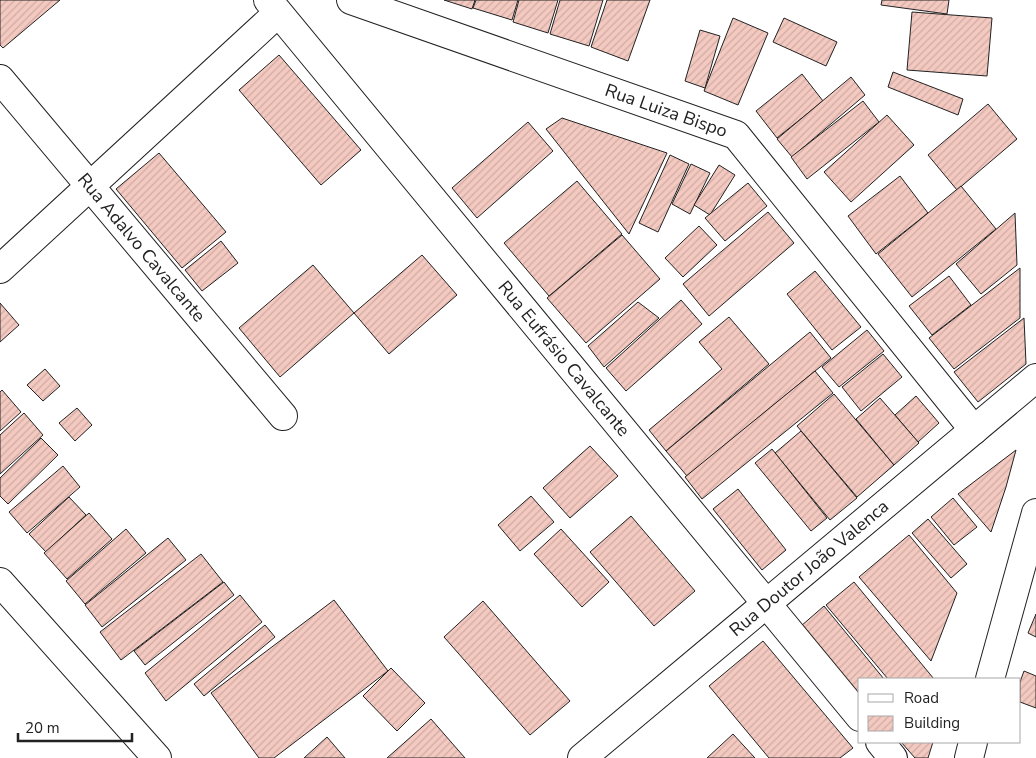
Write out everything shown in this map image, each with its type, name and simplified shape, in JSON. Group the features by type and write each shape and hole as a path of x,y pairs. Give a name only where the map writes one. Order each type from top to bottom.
{"street":[{"name":"Rua Luiza Bispo","path":"351,0 736,135 974,430"},
{"path":"0,269 90,186 273,6"},
{"name":"Rua Eufrásio Cavalcante","path":"273,6 858,715"},
{"name":"Rua Adalvo Cavalcante","path":"0,79 283,416"},
{"name":"Rua Doutor João Valenca","path":"582,758 1036,378"},
{"path":"990,678 1036,513"},
{"path":"0,582 157,758"},
{"path":"881,743 893,758"},
{"path":"968,758 973,743"}],"building":[{"path":"0,0 60,0 3,48 0,45"},
{"path":"444,0 475,0 472,9"},
{"path":"476,0 518,0 512,20 473,8"},
{"path":"519,0 558,0 548,33 513,22"},
{"path":"560,0 603,0 589,46 550,34"},
{"path":"607,0 650,0 628,61 591,47"},
{"path":"882,0 949,0 947,14 881,5"},
{"path":"912,12 992,18 987,76 907,70"},
{"path":"733,18 768,33 738,105 704,91"},
{"path":"784,18 837,42 826,66 773,42"},
{"path":"700,30 720,36 705,88 685,81"},
{"path":"279,55 361,150 321,185 239,90"},
{"path":"893,72 963,99 958,115 888,87"},
{"path":"802,74 823,101 777,138 756,111"},
{"path":"851,77 865,95 792,157 777,139"},
{"path":"863,101 879,122 807,179 791,157"},
{"path":"988,104 1017,139 957,190 928,155"},
{"path":"887,115 914,145 851,202 824,172"},
{"path":"562,118 667,153 629,234 546,129"},
{"path":"528,122 553,151 477,218 452,188"},
{"path":"159,153 226,232 182,268 116,189"},
{"path":"670,155 689,164 658,232 639,223"},
{"path":"691,164 710,173 690,214 672,204"},
{"path":"719,165 735,175 710,215 694,205"},
{"path":"900,176 928,213 876,254 848,216"},
{"path":"577,181 622,234 549,296 504,243"},
{"path":"748,183 767,206 725,241 705,218"},
{"path":"961,186 996,229 912,297 878,254"},
{"path":"768,212 794,243 709,316 683,284"},
{"path":"1015,213 1017,265 981,294 956,264"},
{"path":"699,226 717,245 683,277 665,258"},
{"path":"622,235 660,279 586,343 547,298"},
{"path":"221,241 238,263 202,291 185,270"},
{"path":"422,255 457,295 389,354 354,313"},
{"path":"313,265 354,313 280,377 239,328"},
{"path":"1020,268 1020,318 954,369 929,338"},
{"path":"815,271 861,327 832,350 787,294"},
{"path":"949,276 971,305 932,335 909,306"},
{"path":"681,300 702,324 626,391 606,368"},
{"path":"638,302 659,318 604,367 588,346"},
{"path":"0,303 19,325 0,342"},
{"path":"729,317 769,364 666,451 649,430 722,369 699,342"},
{"path":"1024,318 1026,364 978,402 954,372"},
{"path":"867,330 884,351 839,387 822,367"},
{"path":"810,332 831,358 687,476 666,451"},
{"path":"883,354 902,377 861,411 842,387"},
{"path":"45,369 60,386 43,401 27,385"},
{"path":"815,371 833,393 702,499 685,477"},
{"path":"2,390 21,412 0,431 0,392"},
{"path":"834,394 894,465 857,497 797,426"},
{"path":"916,396 939,423 918,442 895,415"},
{"path":"880,398 919,443 894,465 856,419"},
{"path":"77,408 92,425 75,441 59,423"},
{"path":"24,413 43,435 0,474 0,435"},
{"path":"801,431 857,498 830,520 775,453"},
{"path":"41,438 58,455 8,504 0,496 0,478"},
{"path":"590,446 618,476 570,518 543,488"},
{"path":"772,449 827,518 811,531 755,463"},
{"path":"1016,450 1006,487 991,532 958,494"},
{"path":"63,466 80,487 27,533 9,512"},
{"path":"738,489 786,550 762,570 713,509"},
{"path":"531,496 554,522 520,551 498,525"},
{"path":"69,497 86,515 46,552 29,534"},
{"path":"953,498 977,527 954,545 931,517"},
{"path":"89,513 112,539 67,579 44,553"},
{"path":"631,516 695,591 654,626 590,552"},
{"path":"928,519 967,564 951,578 912,533"},
{"path":"126,529 146,553 85,604 66,581"},
{"path":"561,529 609,582 582,607 534,554"},
{"path":"909,535 957,593 931,661 859,577"},
{"path":"168,538 186,560 102,627 85,605"},
{"path":"201,554 223,582 121,660 100,632"},
{"path":"224,582 234,595 145,665 134,651"},
{"path":"854,582 933,678 887,678 826,605"},
{"path":"240,595 262,622 166,701 145,673"},
{"path":"334,600 388,671 274,758 259,758 211,693"},
{"path":"483,601 570,701 530,735 444,637"},
{"path":"824,606 883,678 858,678 858,694 801,626"},
{"path":"1036,614 1036,637 1028,633"},
{"path":"265,625 275,637 204,696 194,684"},
{"path":"763,641 853,748 840,758 769,758 709,686"},
{"path":"391,668 425,703 397,731 363,696"},
{"path":"1024,671 1036,676 1036,708 1021,702 1021,679"},
{"path":"431,719 465,758 387,758"},
{"path":"733,734 755,758 707,758"},
{"path":"327,737 345,758 304,758"},
{"path":"902,743 933,743 928,758 915,758"}]}
